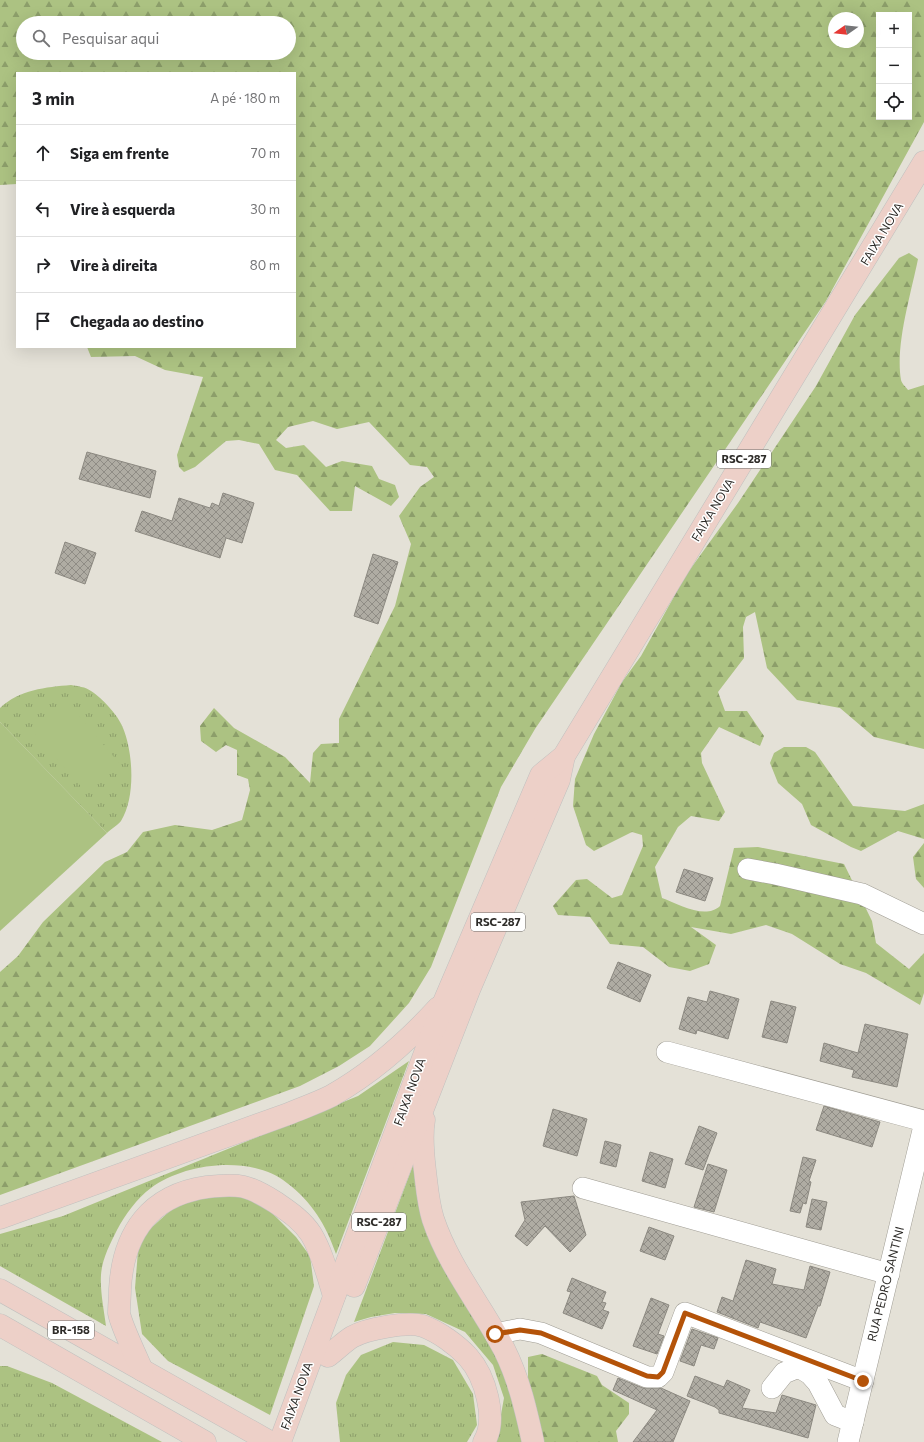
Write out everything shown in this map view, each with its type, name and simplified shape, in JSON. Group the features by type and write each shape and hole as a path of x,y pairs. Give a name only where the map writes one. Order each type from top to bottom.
{"highway":[{"name":"FAIXA NOVA","path":"280,1442 444,1002 541,775 564,756 921,176"},
{"name":"FAIXA NOVA","path":"296,1442 430,1088 469,990 559,780 564,756"},
{"path":"0,1218 288,1114 329,1097 379,1065 412,1036 444,1002"},
{"path":"430,1088 422,1131 428,1197 433,1218 452,1262 505,1350 521,1389 533,1442"},
{"path":"142,1370 119,1314 121,1277 126,1251 137,1229 150,1211 164,1201 181,1193 216,1186 232,1185 250,1187 293,1214 311,1234 322,1257 334,1296"},
{"name":"BR-158","path":"0,1290 270,1442"},
{"name":"BR-158","path":"0,1325 204,1441"},
{"path":"328,1356 352,1337 370,1330 394,1326 422,1326 446,1339 468,1357 482,1380 491,1416 487,1437 484,1442"},
{"path":"0,1334 29,1341"}],"street":[{"path":"748,870 775,874 862,894 924,924"},
{"path":"667,1052 924,1128"},
{"name":"RUA PEDRO SANTINI","path":"850,1432 924,1128"},
{"path":"583,1188 889,1274"},
{"path":"495,1334 520,1330 541,1333 647,1376 658,1377 663,1372 685,1313 863,1381"},
{"path":"772,1388 784,1373 796,1368 802,1369 810,1374 818,1383 835,1414 850,1432"}],"green space":[{"path":"0,0 924,0 924,122 826,301 535,729 501,787 431,967 409,1003 370,1046 339,1066 300,1086 0,1195 0,972 18,956 43,922 105,862 127,852 143,832 175,825 212,830 242,820 250,790 248,779 237,775 237,750 226,745 216,752 201,741 200,726 214,708 234,728 285,757 310,783 313,753 321,744 339,743 339,719 395,606 411,544 399,516 420,487 434,477 427,467 410,465 369,422 337,429 313,421 288,427 276,440 286,448 304,445 326,467 342,461 372,466 379,479 395,485 399,497 391,506 355,486 352,511 330,511 297,475 275,470 259,444 239,440 226,441 195,467 184,472 179,467 177,455 203,377 165,370 135,356 91,357 87,348 296,348 296,72 16,72 16,184 0,185"},
{"path":"909,253 918,259 902,336 900,366 901,380 908,390 924,385 924,749 874,737 840,708 797,700 767,668 755,612 746,617 743,627 744,658 718,692 725,711 747,711 764,736 760,746 719,727 701,753 702,763 725,812 719,821 691,816 678,827 655,867 662,898 692,910 707,912 720,906 734,848 758,847 844,864 872,921 876,943 909,969 924,953 924,993 920,1005 866,973 840,964 792,934 766,925 731,934 691,927 716,945 709,964 690,971 669,967 643,947 610,944 590,917 558,915 553,906 576,880 587,879 612,898 622,895 643,846 642,835 632,832 594,851 586,845 573,806 575,779 594,734 622,682 641,656 686,575 738,503 816,386 855,315 899,258"},
{"path":"71,685 89,690 96,694 105,703 121,723 129,749 131,762 131,787 129,800 121,821 107,833 0,722 0,708 16,697 33,690"},
{"path":"69,704 119,763 86,792 35,734"},
{"path":"0,722 107,833 0,931"},
{"path":"784,747 806,747 815,752 853,806 905,811 924,804 924,839 898,831 861,851 811,825 802,804 778,783 770,763 774,753"},
{"path":"924,843 924,888 916,879 913,857"},
{"path":"409,1061 336,1254 328,1233 311,1206 287,1183 273,1174 256,1168 238,1165 219,1165 182,1172 165,1179 146,1192 128,1213 109,1246 102,1269 101,1288 106,1326 0,1266 0,1234 63,1216 358,1096"},
{"path":"415,1160 510,1383 523,1442 496,1442 504,1398 493,1365 465,1332 426,1314 395,1313 371,1317 354,1322"},
{"path":"226,1190 260,1201 296,1237 310,1256 314,1286 270,1415 168,1361 142,1334 135,1288 139,1239 172,1209 193,1196"},
{"path":"393,1342 424,1345 453,1360 473,1394 477,1425 467,1442 340,1442 336,1403 346,1375 361,1355"},
{"path":"542,1354 597,1376 602,1385 629,1403 629,1414 616,1431 618,1442 542,1442 528,1383 528,1357"},
{"path":"0,1366 7,1366 52,1383 162,1442 0,1442"}],"building":[{"path":"87,452 156,471 150,498 79,479"},
{"path":"223,493 254,503 242,543 226,538 220,558 135,531 142,511 172,521 179,498 210,508 212,503 219,506"},
{"path":"65,542 96,553 85,584 55,573"},
{"path":"373,554 398,562 378,624 354,616"},
{"path":"684,869 713,878 705,901 676,892"},
{"path":"618,962 651,975 640,1002 607,988"},
{"path":"710,991 739,999 728,1039 697,1030 696,1034 679,1029 688,997 707,1002"},
{"path":"771,1001 796,1007 787,1043 762,1037"},
{"path":"865,1024 908,1034 897,1087 852,1077 854,1070 820,1061 824,1043 858,1053"},
{"path":"824,1106 880,1122 872,1147 816,1130"},
{"path":"553,1109 587,1119 577,1156 543,1146"},
{"path":"699,1126 717,1133 703,1170 685,1164"},
{"path":"605,1141 621,1145 616,1167 600,1163"},
{"path":"650,1152 673,1159 665,1188 642,1181"},
{"path":"803,1157 816,1160 809,1181 811,1182 806,1204 803,1203 800,1213 790,1211"},
{"path":"708,1164 727,1170 714,1212 694,1207"},
{"path":"574,1196 586,1235 570,1252 545,1226 527,1246 515,1236 525,1220 521,1202"},
{"path":"812,1199 827,1202 821,1230 806,1227"},
{"path":"649,1227 674,1236 665,1260 640,1251"},
{"path":"746,1260 776,1269 772,1284 804,1290 810,1266 830,1272 820,1306 818,1306 806,1338 760,1322 758,1328 717,1312 722,1297 733,1301"},
{"path":"572,1278 606,1292 602,1302 606,1303 603,1310 609,1312 602,1329 563,1313 571,1292 567,1291"},
{"path":"651,1298 669,1305 658,1334 664,1336 657,1354 633,1346"},
{"path":"692,1329 718,1338 714,1349 701,1345 694,1366 680,1361"},
{"path":"695,1376 724,1387 727,1380 750,1390 742,1408 776,1413 782,1395 816,1405 808,1438 719,1413 719,1410 715,1407 687,1396"},
{"path":"618,1378 643,1388 661,1388 690,1401 673,1442 633,1442 657,1410 613,1390"}],"route":[{"path":"495,1334 520,1330 541,1333 647,1376 658,1377 663,1372 685,1313 863,1381"}]}
